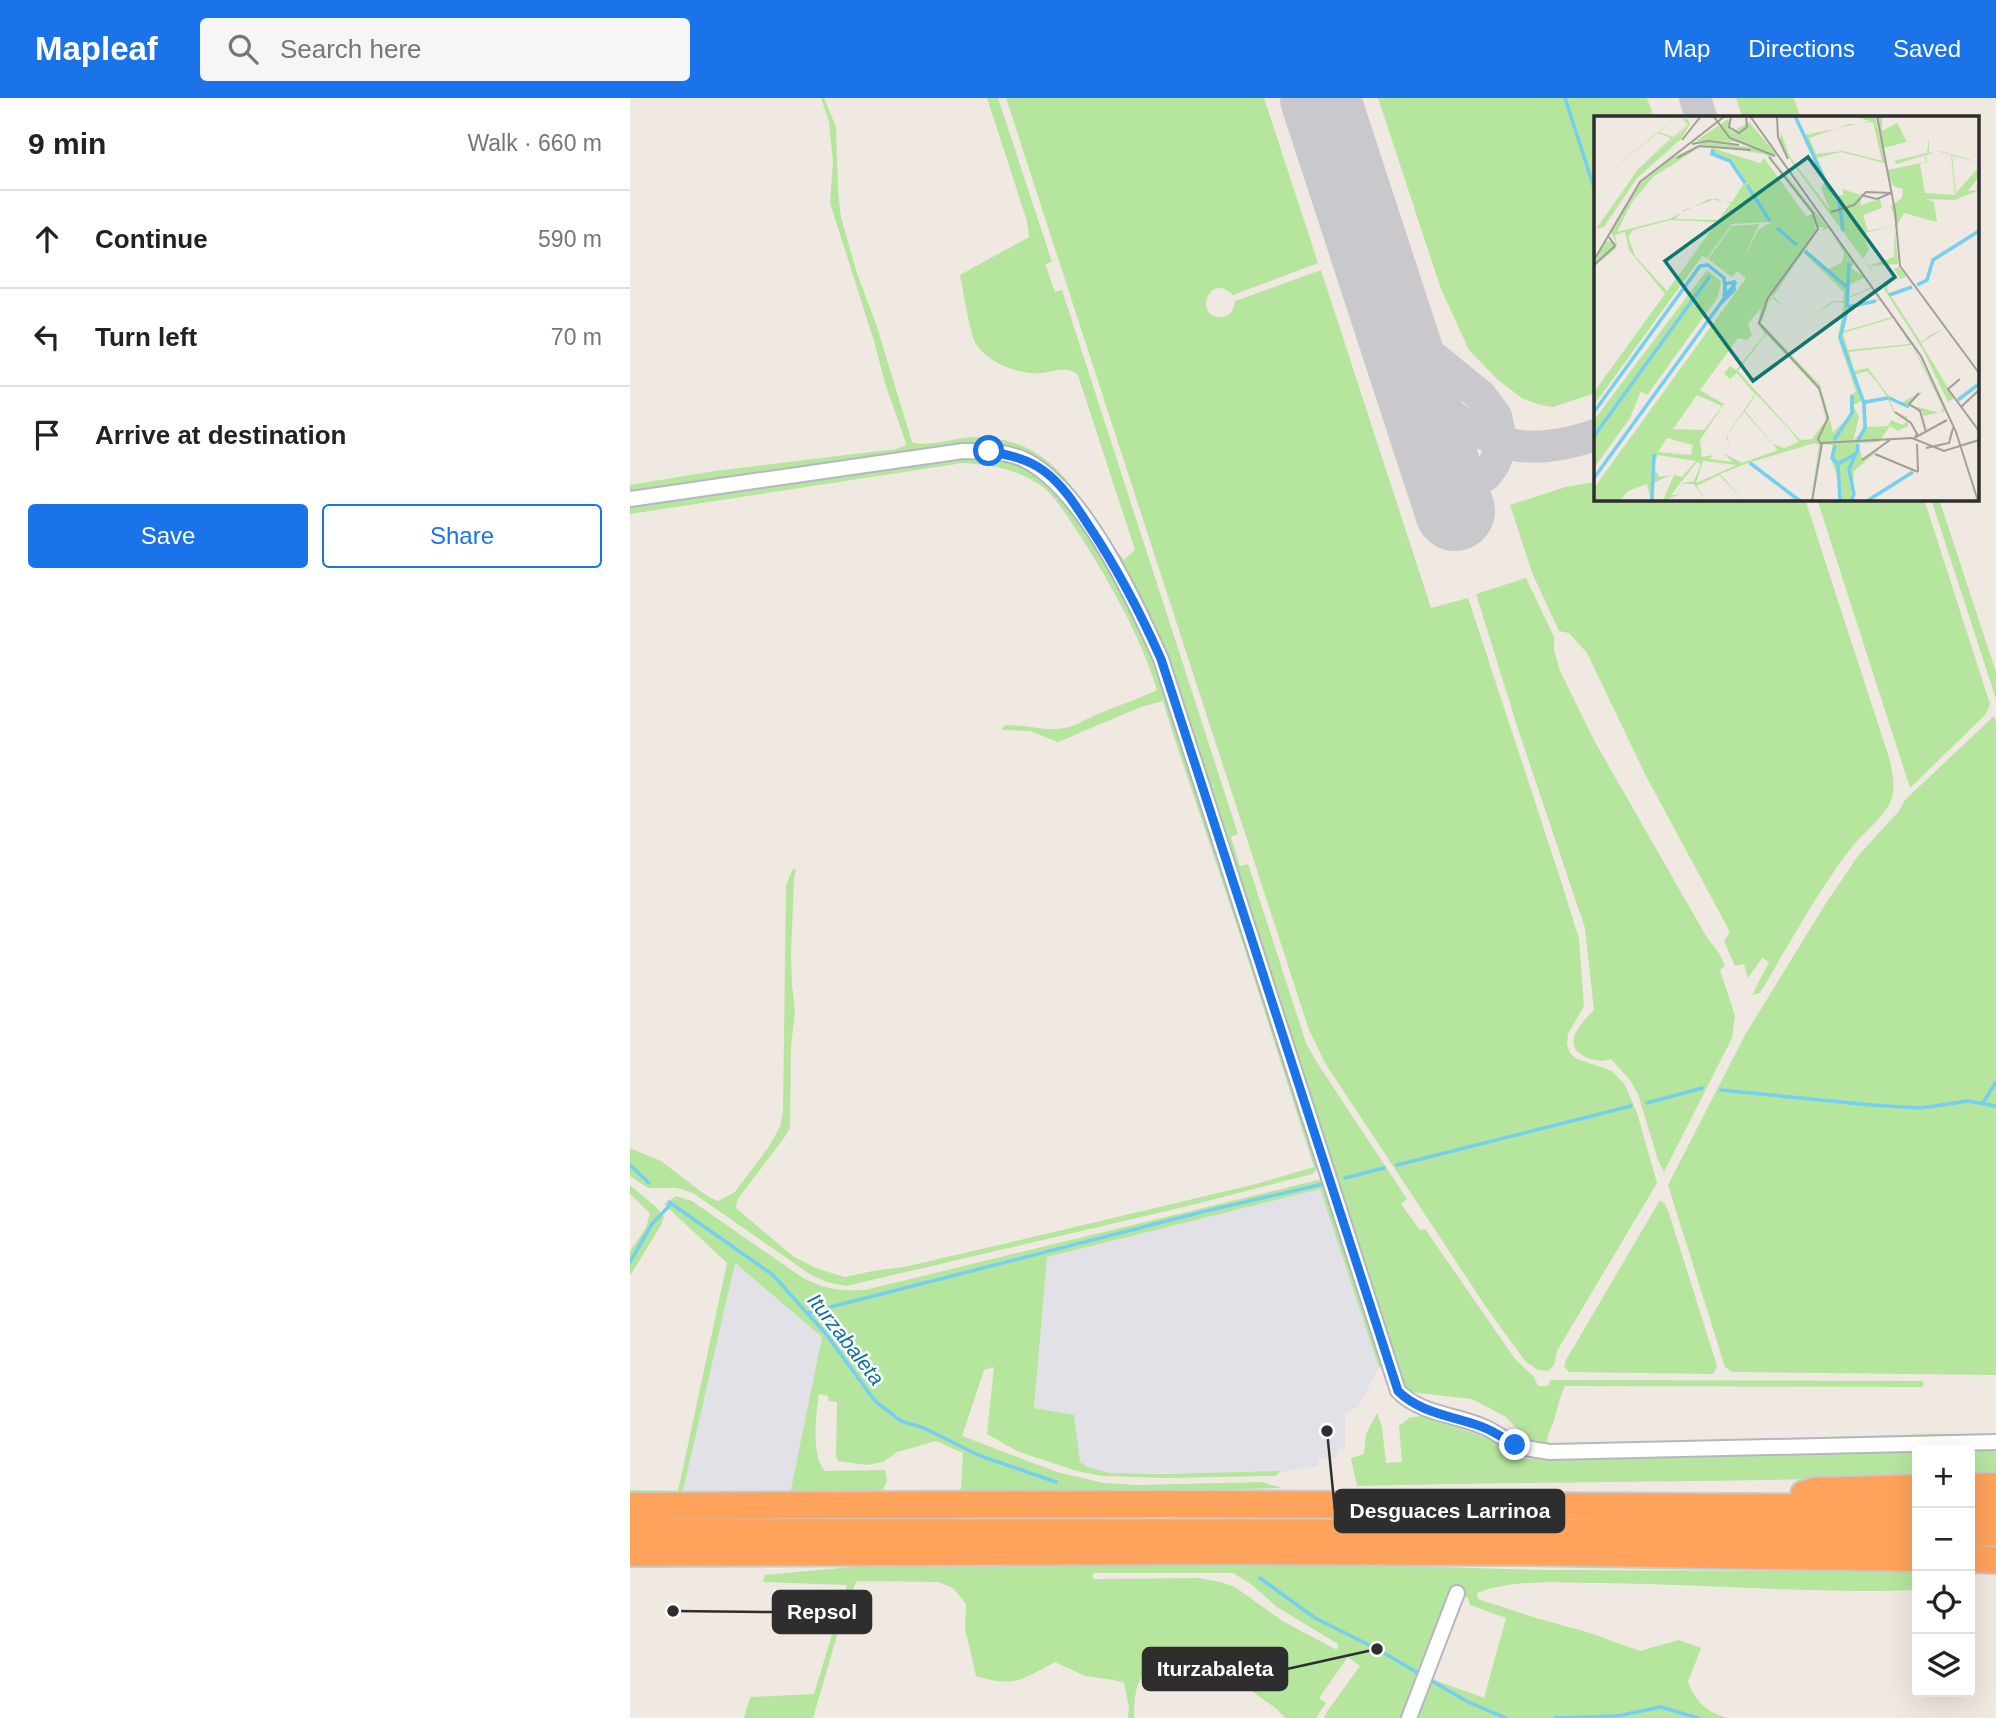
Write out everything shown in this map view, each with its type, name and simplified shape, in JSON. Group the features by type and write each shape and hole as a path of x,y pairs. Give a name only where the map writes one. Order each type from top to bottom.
{"highway":[{"path":"1975,1487 1996,1486"},
{"path":"1748,1509 1815,1491 1912,1488"},
{"path":"630,1506 1169,1504 1912,1508"},
{"path":"1975,1508 1996,1508"},
{"path":"630,1532 1912,1533"},
{"path":"1975,1533 1996,1533"},
{"path":"630,1553 1229,1551 1912,1556"},
{"path":"1975,1552 1996,1552"},
{"path":"1975,1559 1996,1560"}],"street":[{"path":"630,499 963,451 989,451 1024,459 1045,472 1065,492 1111,560 1142,616 1161,659 1398,1391 1408,1401 1420,1408 1483,1427 1515,1445 1550,1452 1996,1442"},
{"path":"1409,1718 1457,1593"}],"shaded area":[{"path":"1320,1188 1379,1368 1358,1407 1345,1413 1345,1449 1338,1449 1338,1458 1319,1458 1318,1466 1273,1473 1110,1473 1079,1462 1034,1408 1047,1257"},
{"path":"734,1263 822,1337 790,1494 682,1495"}],"green space":[{"path":"821,98 824,98 836,127 841,217 912,442 924,444 975,437 1005,440 1029,449 1065,478 1124,560 1135,550 1078,375 1066,370 1033,373 1006,367 982,351 971,331 960,275 1029,237 1027,221 987,98 998,98 1052,262 1045,264 1055,292 1062,290 1238,834 1231,837 1240,866 1248,864 1306,1043 1407,1199 1401,1204 1420,1230 1425,1229 1515,1359 1534,1377 1538,1386 1548,1386 1551,1380 1923,1381 1923,1387 1565,1386 1547,1442 1553,1444 1936,1434 1996,1434 1996,1437 1551,1447 1521,1442 1514,1436 1517,1429 1506,1417 1472,1399 1410,1392 1404,1385 1186,713 1146,610 1099,529 1010,448 630,494 630,485 905,446 830,203 833,162 829,122"},
{"path":"1006,98 1264,98 1318,263 1233,295 1217,288 1207,298 1208,311 1213,316 1225,317 1232,312 1235,301 1321,270 1431,608 1468,598 1563,887 1579,939 1584,1006 1568,1034 1570,1053 1577,1059 1612,1071 1625,1085 1637,1113 1657,1183 1557,1351 1554,1365 1548,1371 1538,1370 1525,1361 1486,1307 1325,1063 1309,1030"},
{"path":"1378,98 1647,98 1654,116 1594,116 1594,393 1553,407 1523,399 1497,379 1469,350 1441,289"},
{"path":"1736,98 1794,98 1800,116 1742,116"},
{"path":"974,455 1003,459 1031,469 1055,490 1098,551 1137,623 1162,680 1320,1166 1312,1174 1188,1206 846,1286 811,1275 693,1193 677,1188 648,1188 630,1176 630,1148 661,1161 707,1196 718,1201 735,1192 780,1127 783,1112 786,886 792,870 796,869 791,954 795,1011 791,1047 790,1128 737,1200 736,1208 794,1257 818,1269 845,1277 904,1267 1256,1184 1314,1167 1163,701 1141,707 1058,742 1030,731 1001,730 1005,725 1050,729 1069,727 1157,690 1143,651 1115,594 1065,513 1044,488 1025,476 1005,469 963,463 630,514 630,506"},
{"path":"1594,482 1594,500 1805,500 1890,761 1893,788 1890,803 1836,869 1760,993 1752,995 1769,962 1762,958 1748,978 1744,964 1735,966 1724,941 1730,932 1646,776 1587,653 1569,633 1559,631 1533,575 1510,505 1566,487"},
{"path":"1817,500 1924,500 1990,704 1986,714 1910,788"},
{"path":"1931,500 1939,500 1996,672 1996,699"},
{"path":"1526,578 1554,637 1554,650 1560,671 1595,742 1725,966 1720,970 1735,1016 1732,1038 1664,1172 1638,1094 1630,1080 1611,1059 1591,1059 1579,1053 1573,1042 1578,1028 1594,1010 1585,928 1476,594"},
{"path":"1994,716 1996,1375 1732,1372 1725,1367 1668,1185 1745,1035 1858,856 1899,811 1905,800"},
{"path":"1318,1180 1325,1182 1384,1363 1379,1368 1320,1189 1047,1257 1034,1408 1074,1415 1080,1462 1087,1467 1110,1473 1281,1471 1276,1476 1102,1476 1077,1471 1019,1452 987,1434 994,1367 984,1370 962,1436 1057,1472 1104,1483 1138,1485 1262,1482 1282,1488 1060,1494 952,1493 961,1489 963,1453 936,1441 897,1452 883,1462 867,1465 838,1461 837,1402 829,1401 828,1396 819,1394 816,1445 825,1471 885,1470 887,1481 881,1494 790,1494 822,1337 735,1263 682,1495 630,1495 630,1490 678,1491 727,1263 664,1204 676,1196 692,1201 803,1278 840,1290 865,1290"},
{"path":"630,1185 664,1217 630,1276 630,1251 646,1228 650,1213 630,1194"},
{"path":"1660,1200 1668,1210 1717,1366 1713,1374 1569,1372 1564,1366 1566,1360"},
{"path":"1377,1413 1382,1427 1386,1463 1402,1462 1399,1426 1409,1418 1421,1416 1494,1440 1518,1459 1912,1451 1912,1476 1357,1486 1351,1458 1364,1454 1366,1434"},
{"path":"1975,1449 1996,1449 1996,1473 1975,1474"},
{"path":"916,1563 1294,1563 1545,1570 1912,1571 1912,1590 1839,1591 1555,1582 1507,1585 1477,1593 1478,1599 1640,1651 1679,1640 1701,1648 1688,1682 1704,1706 1715,1714 1729,1718 1416,1718 1432,1679 1484,1698 1506,1618 1470,1605 1468,1598 1453,1590 1403,1718 1324,1718 1360,1666 1348,1657 1319,1698 1326,1703 1316,1718 1285,1718 1277,1709 1213,1667 1186,1656 1175,1656 1145,1673 1136,1693 1134,1718 1128,1718 1129,1708 1124,1683 1085,1676 1055,1662 1009,1682 976,1676 965,1628 966,1604 953,1588 939,1582 857,1581 847,1601 813,1718 744,1718 750,1697 814,1694 847,1585 763,1582 765,1575","holes":["1093,1573 1233,1573 1251,1584 1277,1607 1338,1644 1337,1650 1284,1622 1235,1587 1220,1582 1199,1578 1093,1579"]}],"waterway":[{"path":"1565,98 1594,188"},
{"path":"1983,1103 1996,1082"},
{"path":"1647,1103 1702,1088"},
{"path":"1721,1090 1921,1108 1968,1101 1996,1106"},
{"path":"1397,1165 1631,1106"},
{"name":"Iturzabaleta","path":"630,1165 649,1183"},
{"path":"1345,1178 1384,1168"},
{"path":"807,1313 1202,1212 1323,1184"},
{"name":"Iturzabaleta","path":"669,1202 773,1275 826,1334 875,1401 901,1421 924,1428 978,1455 1056,1482"},
{"path":"630,1262 652,1224 671,1204"},
{"name":"Iturzabaleta","path":"1260,1578 1315,1618 1423,1676"},
{"name":"Iturzabaleta","path":"1430,1680 1468,1702 1506,1718"},
{"name":"Iturzabaleta","path":"1555,1718 1617,1716 1661,1707 1698,1718"}],"taxiway":[{"path":"1695,98 1701,116"},
{"path":"1381,286 1409,448 1423,478 1431,488 1438,491 1464,489 1486,475 1494,464 1501,440 1496,416 1481,396 1394,325"},
{"path":"1407,366 1445,410 1478,432 1524,446 1566,443 1594,435"}],"runway":[{"path":"1320,98 1455,511"}],"place":[{"name":"Desguaces Larrinoa","path":"1327,1431"},
{"name":"Repsol","path":"673,1611"},
{"name":"Iturzabaleta","path":"1377,1649"}],"route":[{"path":"989,451 1024,459 1045,472 1065,492 1111,560 1142,616 1161,659 1398,1391 1420,1408 1483,1427 1515,1445"}]}
